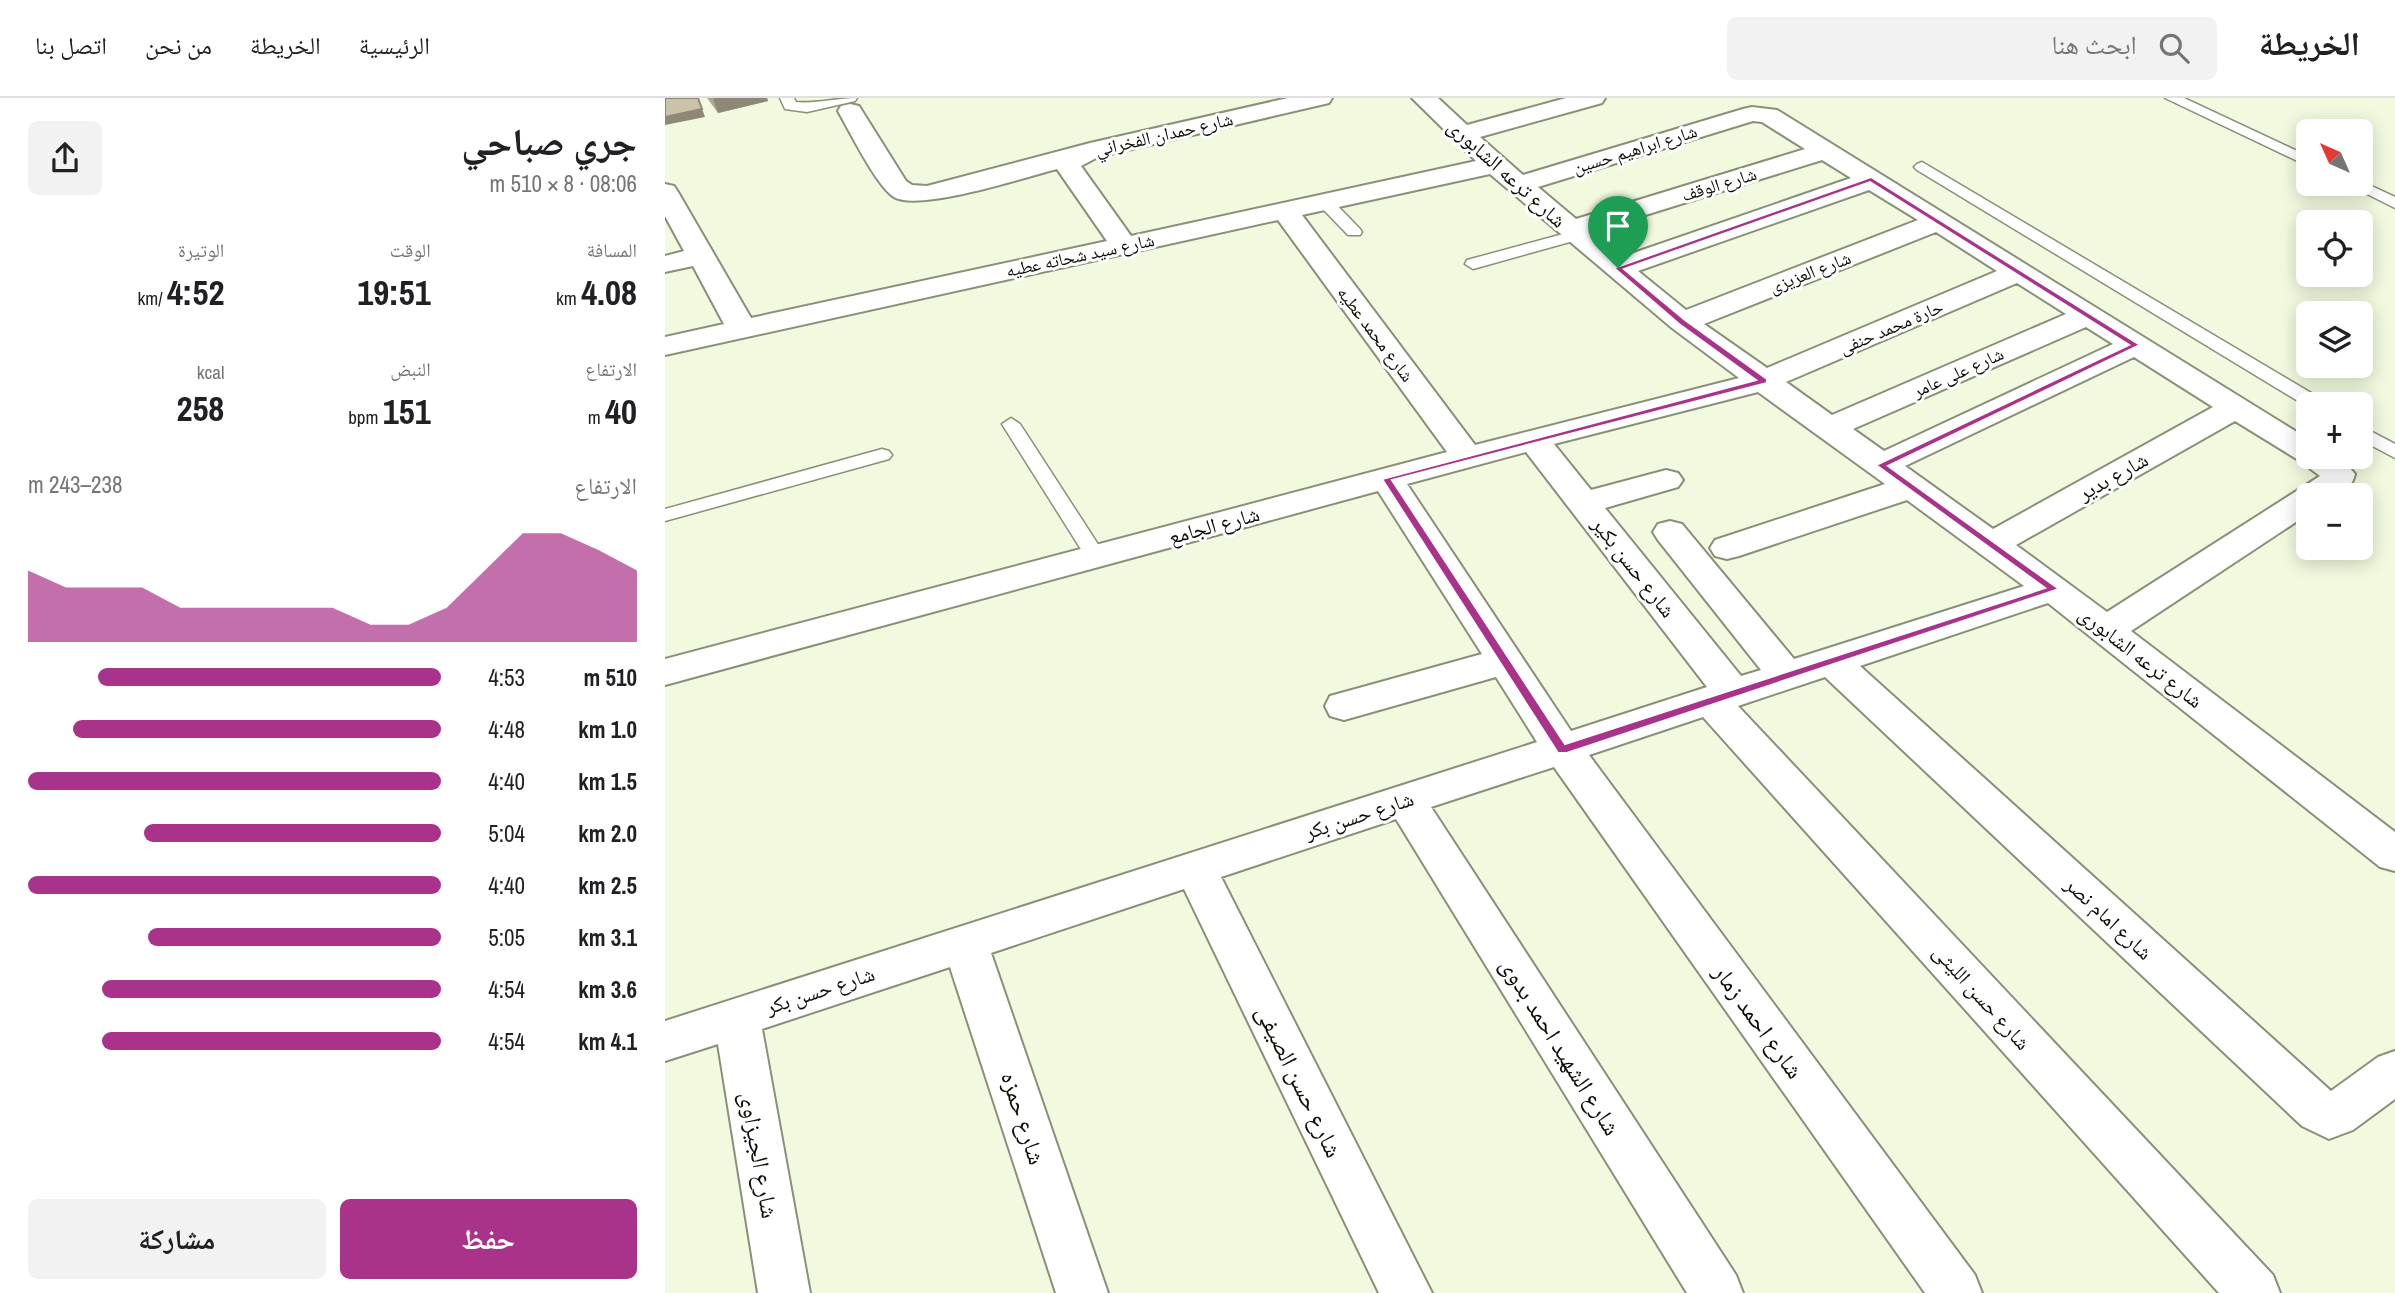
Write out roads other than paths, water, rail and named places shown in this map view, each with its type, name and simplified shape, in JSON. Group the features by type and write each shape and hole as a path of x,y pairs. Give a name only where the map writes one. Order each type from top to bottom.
{"street":[{"name":"شارع حمدان الفخراني","path":"1124,246 1068,166 1072,158 1090,151 1320,98"},
{"name":"شارع ترعه الشابورى","path":"1424,98 1507,175 1682,322 2107,629 2395,855"},
{"path":"1463,134 1593,98"},
{"path":"850,105 896,186 905,193 927,194 1072,158"},
{"name":"شارع ابراهيم حسين","path":"1507,175 1752,114 1768,115 1825,151"},
{"path":"1825,151 2296,446"},
{"name":"شارع الوقف","path":"1575,232 1825,151"},
{"name":"شارع سيد شحاته عطيه","path":"665,346 1325,202 1507,175"},
{"path":"1618,268 1871,180"},
{"path":"666,197 743,330"},
{"name":"شارع محمد عطيه","path":"1285,211 1467,457"},
{"name":"شارع العزيزى","path":"1682,322 1938,222"},
{"path":"665,264 702,256"},
{"name":"حارة محمد حنفى","path":"1763,381 2019,272"},
{"name":"شارع على عامر","path":"1829,428 2088,315"},
{"path":"1881,465 2135,345"},
{"name":"شارع الجامع","path":"665,673 1467,457 1763,381"},
{"name":"شارع بدير","path":"1990,545 2235,408"},
{"name":"شارع حسن بكير","path":"1534,440 1583,503 1722,697"},
{"name":"شارع احمد زمار","path":"1387,479 1563,750 1956,1293"},
{"path":"1583,503 1666,480"},
{"path":"1727,548 1911,487"},
{"path":"2107,629 2296,507"},
{"path":"1670,532 1787,676"},
{"name":"شارع حسن بكر","path":"665,1041 2053,589"},
{"path":"1344,706 1505,661"},
{"name":"شارع امام نصر","path":"1832,662 2319,1111 2329,1117 2336,1115 2395,1072"},
{"name":"شارع حسن الليثى","path":"1722,697 2253,1293"},
{"name":"شارع الشهيد احمد بدوى","path":"1405,800 1717,1293"},
{"name":"شارع حسن الصيفى","path":"1195,868 1406,1293"},
{"name":"شارع حمزه","path":"965,943 1082,1293"},
{"name":"شارع الجيزاوى","path":"737,1017 784,1293"}],"lane":[{"path":"787,98 790,106 800,109 850,105"},
{"path":"2172,98 2296,156"},
{"path":"1922,167 2296,392"},
{"path":"2373,193 2395,203"},
{"path":"1325,202 1354,232"},
{"path":"1473,264 1575,232"},
{"path":"1011,424 1095,557"},
{"path":"2373,439 2395,452"},
{"path":"665,515 882,455"}]}
